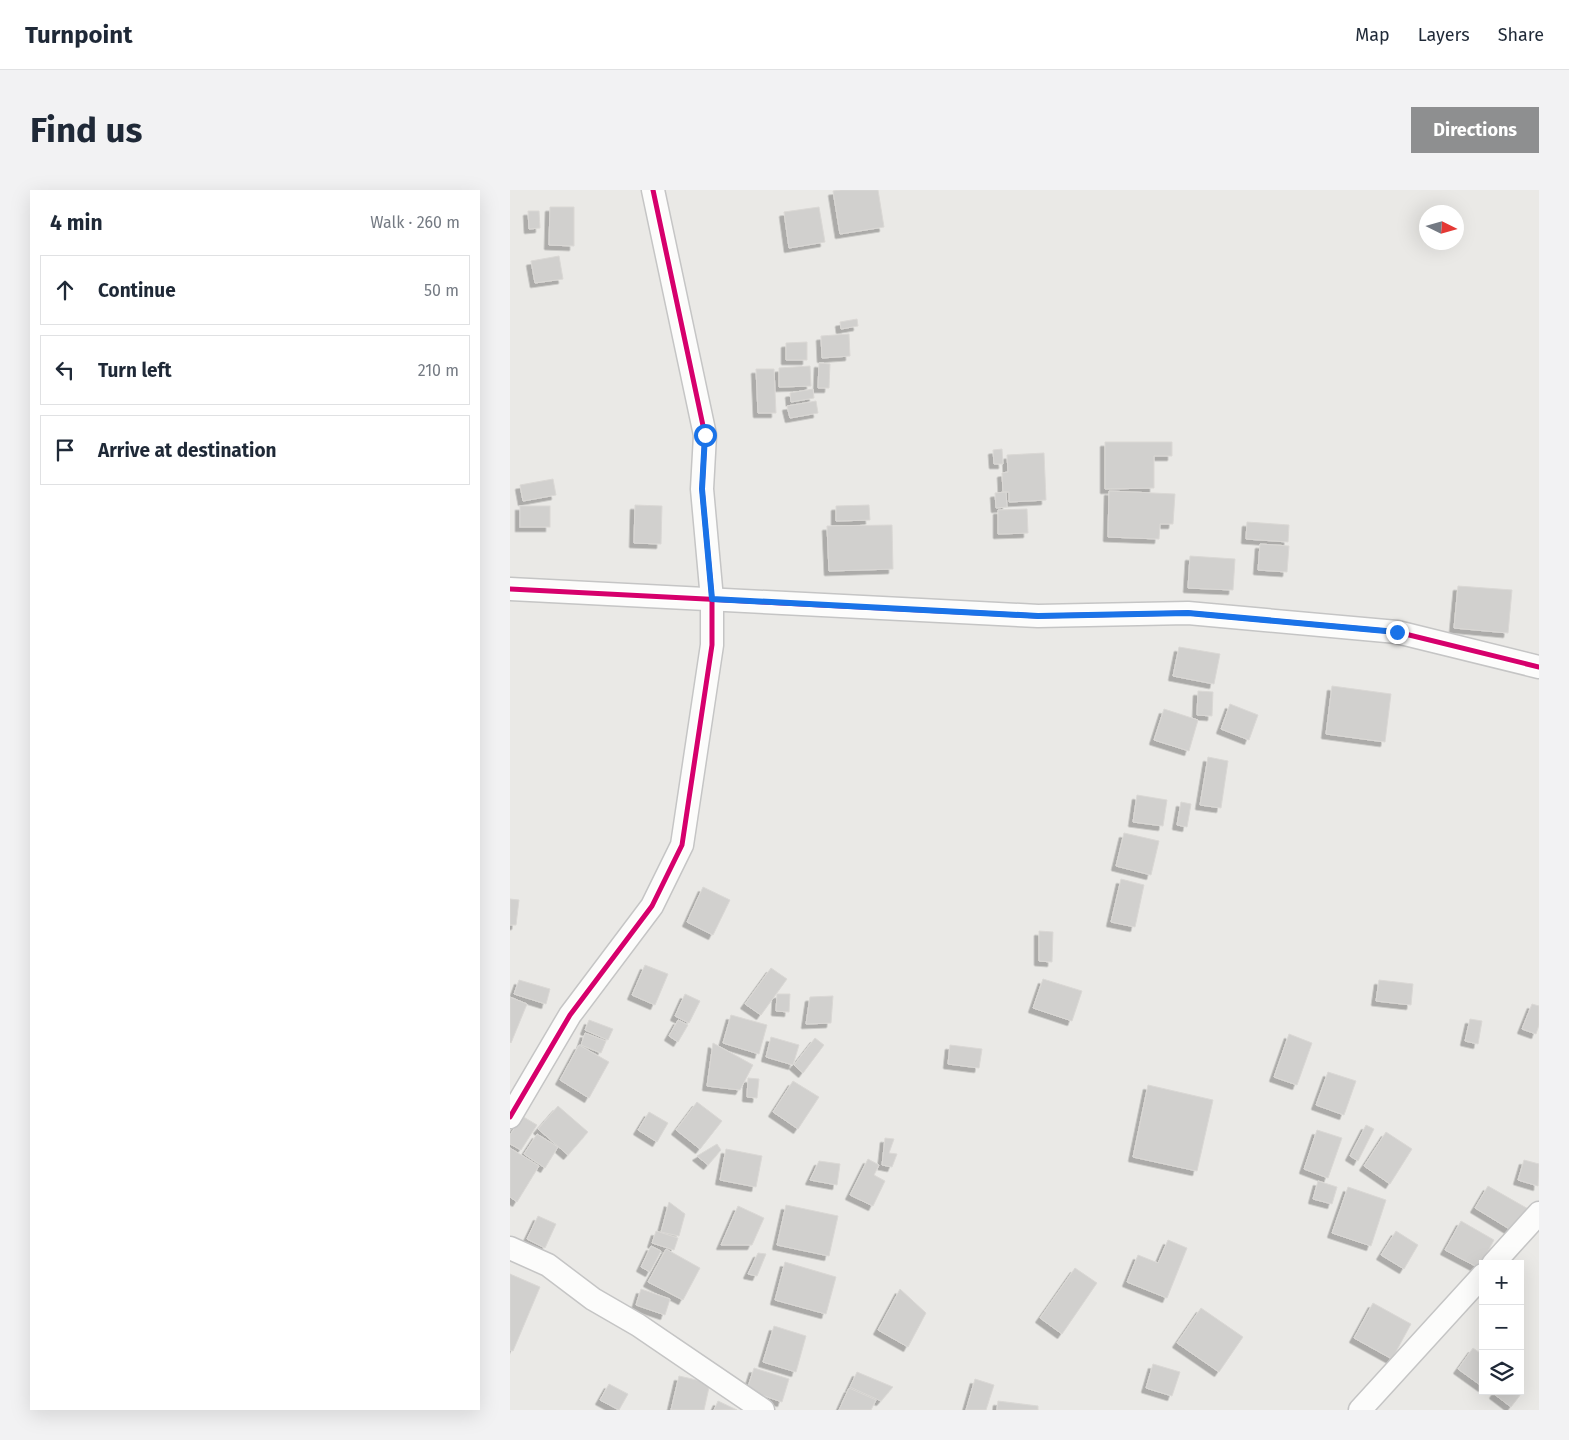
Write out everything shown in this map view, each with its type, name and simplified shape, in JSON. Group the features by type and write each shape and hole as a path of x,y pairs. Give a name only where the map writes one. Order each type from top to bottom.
{"street":[{"path":"510,1117 570,1015 652,906 682,845 712,645 712,599 702,489 705,435 653,190"},
{"path":"510,589 1038,616 1188,613 1397,632 1539,667"},
{"path":"1497,1260 1539,1212"},
{"path":"510,1248 548,1265 593,1299 638,1325 763,1410"},
{"path":"1360,1410 1479,1279"}],"building":[{"path":"878,190 884,227 840,234 833,191"},
{"path":"550,207 574,207 574,246 549,245"},
{"path":"819,207 825,242 789,248 784,212"},
{"path":"528,211 539,211 540,228 529,229"},
{"path":"559,256 563,279 535,283 531,261"},
{"path":"857,319 858,326 841,329 840,322"},
{"path":"849,334 850,356 822,358 821,336"},
{"path":"807,342 807,360 786,360 786,343"},
{"path":"819,363 830,364 829,388 818,388"},
{"path":"810,366 811,386 779,387 779,368"},
{"path":"756,369 774,369 776,413 758,413"},
{"path":"813,389 814,398 791,402 790,393"},
{"path":"816,401 818,413 790,418 787,406"},
{"path":"1105,442 1172,442 1172,456 1154,456 1154,488 1105,489"},
{"path":"1002,449 1003,464 994,464 993,450"},
{"path":"1044,453 1046,500 1009,502 1009,492 1003,492 1002,473 1008,472 1007,455"},
{"path":"553,479 556,495 523,501 520,485"},
{"path":"1109,491 1175,494 1173,524 1160,524 1159,539 1108,537"},
{"path":"1006,492 1007,507 996,508 995,493"},
{"path":"635,505 662,506 661,544 634,543"},
{"path":"869,505 870,520 836,521 836,506"},
{"path":"520,506 550,506 550,527 520,527"},
{"path":"1027,509 1028,533 998,534 998,510"},
{"path":"1247,522 1289,525 1288,542 1246,539"},
{"path":"892,525 893,569 829,571 827,526"},
{"path":"1260,544 1289,546 1287,572 1258,570"},
{"path":"1190,556 1235,559 1233,590 1188,588"},
{"path":"1458,586 1512,590 1508,633 1454,628"},
{"path":"1179,647 1220,654 1214,684 1173,676"},
{"path":"1332,686 1391,694 1385,742 1326,734"},
{"path":"1198,691 1213,692 1212,716 1197,715"},
{"path":"1230,704 1258,715 1249,740 1221,729"},
{"path":"1164,709 1198,720 1189,751 1154,740"},
{"path":"1208,757 1228,761 1221,808 1200,805"},
{"path":"1137,795 1167,800 1163,826 1133,822"},
{"path":"1181,802 1191,804 1187,827 1177,825"},
{"path":"1124,833 1159,841 1151,875 1116,866"},
{"path":"1121,879 1144,885 1135,927 1111,922"},
{"path":"703,887 730,900 713,935 687,922"},
{"path":"510,899 519,900 516,925 510,925"},
{"path":"1039,931 1053,932 1052,962 1039,961"},
{"path":"645,965 668,974 655,1005 632,995"},
{"path":"771,968 787,979 761,1015 745,1004"},
{"path":"1043,979 1082,991 1072,1021 1033,1008"},
{"path":"519,980 550,989 546,1004 514,994"},
{"path":"1379,980 1413,984 1411,1005 1376,1001"},
{"path":"685,994 700,1001 689,1023 675,1016"},
{"path":"777,994 790,994 789,1012 776,1011"},
{"path":"833,996 831,1023 806,1024 810,997"},
{"path":"510,997 527,1004 511,1043 510,1042"},
{"path":"1532,1004 1539,1006 1539,1025 1536,1034 1522,1029"},
{"path":"731,1015 767,1025 759,1054 723,1043"},
{"path":"1470,1019 1482,1021 1478,1044 1465,1041"},
{"path":"589,1020 613,1029 608,1040 585,1030"},
{"path":"678,1020 688,1025 678,1042 669,1036"},
{"path":"585,1033 606,1041 601,1053 581,1045"},
{"path":"1289,1034 1312,1043 1297,1085 1274,1077"},
{"path":"771,1037 799,1045 793,1065 766,1057"},
{"path":"815,1038 824,1045 803,1073 794,1065"},
{"path":"713,1043 753,1065 740,1090 707,1086"},
{"path":"579,1045 609,1062 589,1098 560,1080"},
{"path":"950,1045 982,1049 979,1068 948,1064"},
{"path":"1328,1072 1356,1081 1344,1115 1316,1105"},
{"path":"748,1078 759,1079 757,1098 747,1097"},
{"path":"793,1081 819,1097 798,1129 773,1112"},
{"path":"1148,1085 1213,1100 1197,1171 1133,1157"},
{"path":"697,1102 722,1121 700,1149 676,1130"},
{"path":"558,1106 588,1132 568,1155 538,1129"},
{"path":"649,1112 668,1123 657,1142 638,1130"},
{"path":"522,1116 537,1125 521,1150 510,1144 510,1135"},
{"path":"1366,1125 1374,1129 1358,1161 1350,1156"},
{"path":"1317,1130 1342,1138 1328,1178 1304,1169"},
{"path":"1386,1132 1412,1149 1390,1184 1364,1166"},
{"path":"537,1134 558,1147 545,1168 524,1154"},
{"path":"885,1138 894,1139 889,1153 897,1154 892,1167 882,1165"},
{"path":"717,1144 721,1150 708,1165 697,1156"},
{"path":"510,1148 539,1166 517,1202 510,1197"},
{"path":"726,1149 762,1156 756,1187 720,1180"},
{"path":"868,1159 879,1165 874,1175 885,1181 873,1206 850,1195"},
{"path":"1524,1160 1539,1164 1538,1186 1518,1180"},
{"path":"819,1161 840,1164 837,1185 810,1180"},
{"path":"1318,1181 1337,1187 1332,1204 1313,1199"},
{"path":"1488,1186 1530,1210 1516,1233 1475,1208"},
{"path":"1348,1187 1386,1200 1371,1246 1332,1233"},
{"path":"669,1202 685,1214 679,1236 661,1232"},
{"path":"786,1205 838,1216 829,1256 777,1245"},
{"path":"738,1206 764,1218 752,1245 721,1245"},
{"path":"538,1216 556,1224 545,1248 527,1239"},
{"path":"1461,1221 1494,1240 1483,1260 1479,1260 1479,1268 1445,1250"},
{"path":"656,1231 678,1238 674,1250 652,1243"},
{"path":"1396,1231 1418,1245 1404,1269 1381,1255"},
{"path":"1168,1240 1187,1248 1167,1298 1127,1282 1138,1255 1158,1263"},
{"path":"651,1246 661,1251 650,1272 641,1267"},
{"path":"666,1249 700,1268 683,1300 648,1282"},
{"path":"758,1253 766,1254 757,1276 748,1274"},
{"path":"785,1262 836,1277 826,1314 775,1300"},
{"path":"1075,1268 1097,1283 1062,1334 1040,1318"},
{"path":"510,1274 540,1287 513,1351 510,1350"},
{"path":"641,1289 670,1299 665,1315 636,1305"},
{"path":"900,1289 926,1313 908,1347 878,1330"},
{"path":"1373,1303 1411,1324 1392,1359 1354,1338"},
{"path":"1201,1308 1243,1337 1219,1372 1177,1343"},
{"path":"774,1326 806,1336 796,1372 763,1362"},
{"path":"1473,1348 1479,1352 1479,1384 1458,1369"},
{"path":"1153,1364 1180,1372 1172,1396 1146,1388"},
{"path":"754,1368 789,1379 782,1402 747,1390"},
{"path":"857,1372 893,1387 881,1401 850,1387"},
{"path":"679,1376 710,1383 704,1410 671,1410"},
{"path":"975,1379 994,1385 986,1410 966,1410"},
{"path":"609,1384 628,1394 619,1410 600,1400"},
{"path":"849,1388 876,1400 871,1410 839,1410"},
{"path":"1495,1395 1520,1395 1511,1407"},
{"path":"718,1401 737,1410 714,1410"},
{"path":"998,1401 1038,1406 1038,1410 997,1410"}],"cycle path":[{"path":"510,1117 570,1015 652,906 682,845 712,645 712,599 702,489 705,435 653,190"},
{"path":"510,589 1038,616 1188,613 1397,632 1539,667"}],"route":[{"path":"705,435 702,489 712,599 1038,616 1188,613 1397,632"}]}
